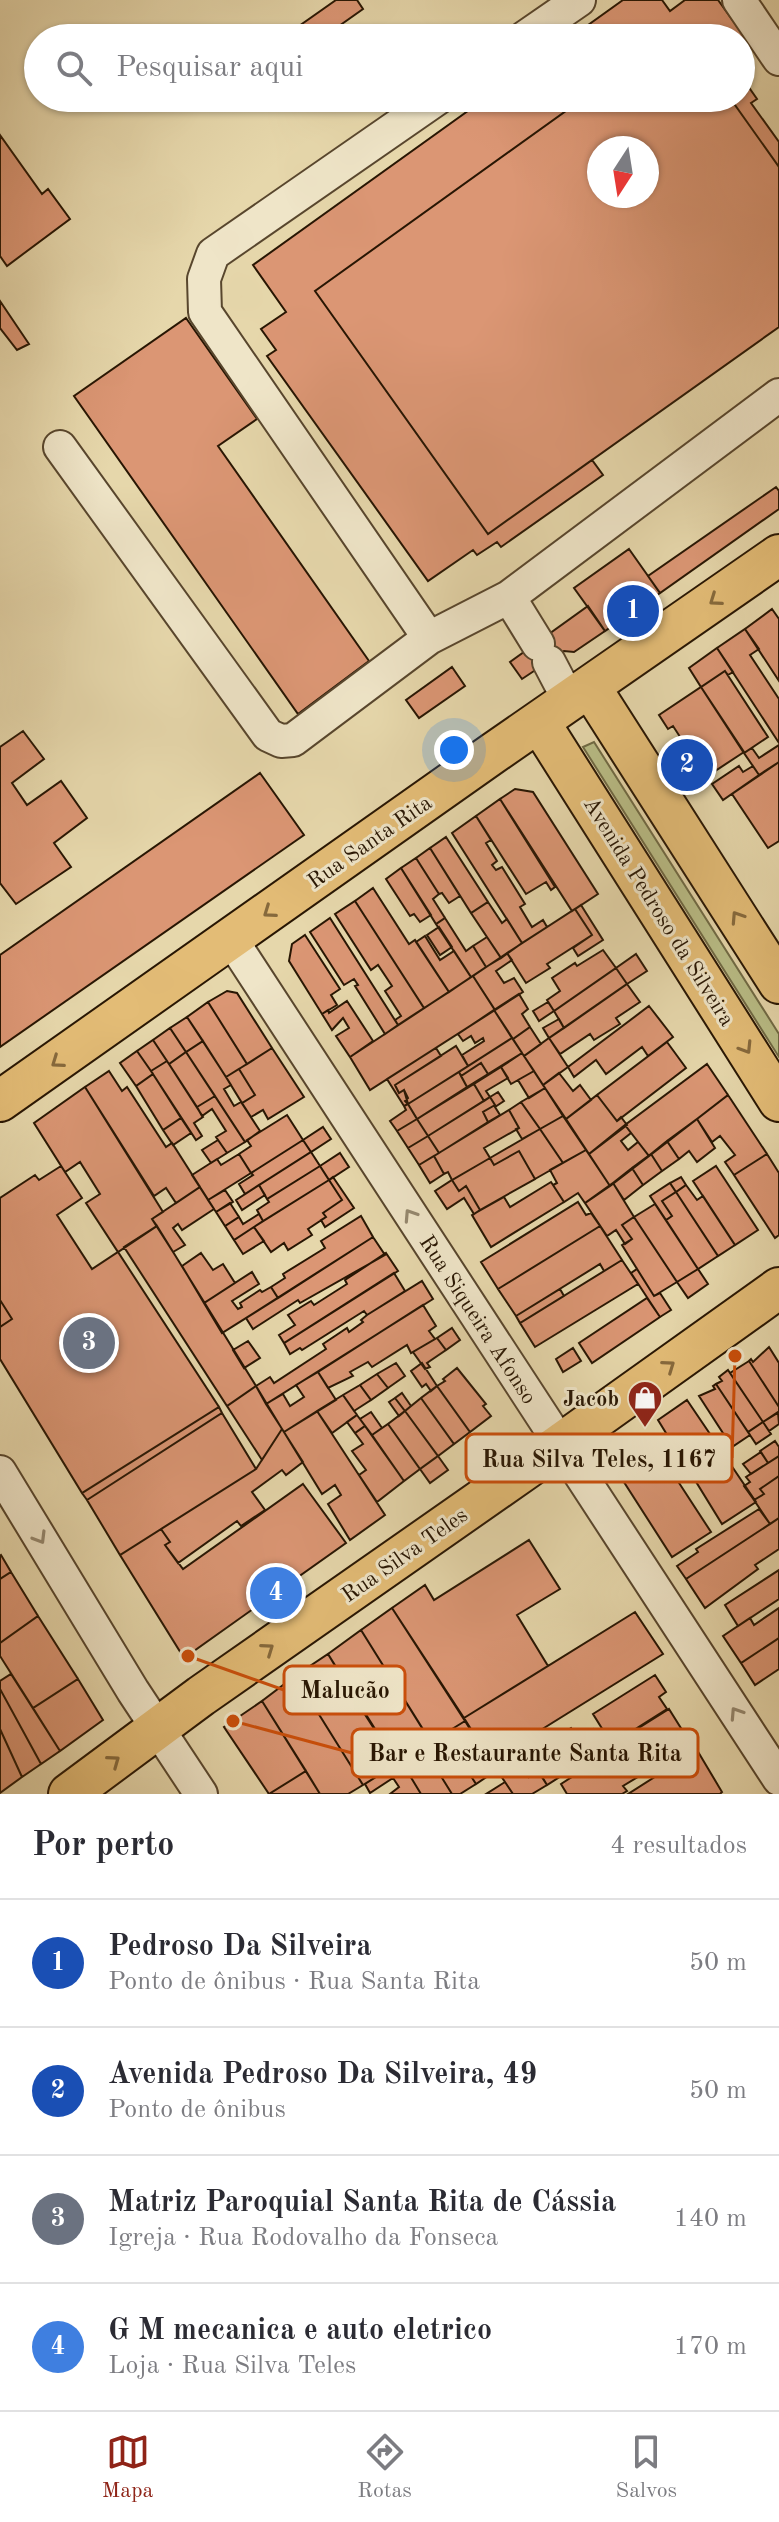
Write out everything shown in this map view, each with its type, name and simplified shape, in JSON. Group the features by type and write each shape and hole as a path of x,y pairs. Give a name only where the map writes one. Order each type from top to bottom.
{"main road":[{"name":"Rua Santa Rita","path":"0,1101 539,722 559,669 779,555"},
{"path":"559,669 779,983"},
{"name":"Avenida Pedroso da Silveira","path":"539,722 779,1101"},
{"name":"Rua Silva Teles","path":"69,1794 779,1288"}],"street":[{"path":"544,24 579,0"},
{"path":"739,0 779,59"},
{"path":"418,112 213,254 204,279 205,312 429,638"},
{"path":"60,447 268,735 281,741 293,740 429,638 509,597 779,395"},
{"path":"509,597 559,669"},
{"name":"Rua Siqueira Afonso","path":"231,939 779,1779"},
{"path":"0,1472 133,1691 201,1794"}],"green space":[{"path":"594,742 779,1034 779,1057 583,747"}],"building":[{"path":"336,0 357,0 363,9 342,24 302,24"},
{"path":"623,0 662,0 670,11 685,0 718,0 735,24 590,24"},
{"path":"755,109 779,142 779,167 740,112 755,112"},
{"path":"466,112 564,112 315,291 488,534 592,460 603,475 501,547 497,542 477,555 473,550 428,581 267,356 276,350 261,329 286,312 253,265"},
{"path":"564,112 740,112 779,167 779,327 488,534 315,291"},
{"path":"0,135 42,194 48,189 70,219 7,266 0,256"},
{"path":"0,301 29,344 17,350 0,328"},
{"path":"186,318 257,419 218,446 369,661 298,714 74,396"},
{"path":"776,487 779,491 779,509 660,593 648,576"},
{"path":"629,549 660,593 605,631 574,588"},
{"path":"588,606 605,631 574,652 564,651 522,679 510,662"},
{"path":"772,609 779,619 779,681 745,629"},
{"path":"745,629 759,649 750,655 779,699 779,743 717,648"},
{"path":"717,648 733,672 728,675 725,671 701,687 689,668"},
{"path":"452,667 465,686 419,718 406,700"},
{"path":"725,671 768,737 744,753 701,687"},
{"path":"701,687 744,752 706,777 673,726 668,729 659,715"},
{"path":"23,731 44,759 12,783 27,805 61,781 87,818 54,843 71,867 16,904 0,883 0,747"},
{"path":"779,745 779,762 759,775 744,753 752,748 759,758"},
{"path":"779,762 779,841 768,848 732,794"},
{"path":"739,766 743,772 753,766 759,775 723,800 712,784"},
{"path":"260,773 304,835 0,1047 0,955"},
{"path":"515,789 533,792 598,894 572,911 500,799"},
{"path":"500,799 555,887 551,890 546,882 526,894 476,816"},
{"path":"476,816 491,840 486,843 497,861 492,865 496,870 502,867 525,904 520,907 532,927 543,920 547,927 522,943 452,833"},
{"path":"446,837 488,902 471,913 430,848"},
{"path":"430,848 460,896 449,903 442,893 439,894 416,858"},
{"path":"416,858 439,894 433,899 445,918 436,924 401,868"},
{"path":"401,868 431,915 420,922 414,914 410,916 386,879"},
{"path":"373,888 409,944 415,940 449,992 424,1008 355,901"},
{"path":"355,901 424,1008 398,1025 395,1020 401,1016 385,991 392,986 378,965 371,970 335,914"},
{"path":"488,902 502,923 507,919 522,943 501,958 471,913"},
{"path":"581,905 603,940 578,956 573,948 592,935 575,909"},
{"path":"575,909 592,935 547,964 550,968 526,983 507,953"},
{"path":"330,918 398,1025 385,1034 355,986 358,985 354,979 344,985 310,932"},
{"path":"445,918 466,951 473,946 486,967 471,977 436,924"},
{"path":"439,927 452,947 440,955 427,935"},
{"path":"305,935 340,989 331,995 337,1005 322,1014 289,961 292,944"},
{"path":"425,936 440,960 454,951 471,977 449,992 416,942"},
{"path":"487,937 501,958 486,967 473,946"},
{"path":"603,950 616,968 554,1011 547,1000 560,991 552,978"},
{"path":"507,953 512,960 496,971 504,983 514,978 523,992 495,1010 473,976"},
{"path":"636,954 647,971 627,984 616,968"},
{"path":"616,968 627,984 564,1028 554,1011"},
{"path":"473,976 495,1010 370,1090 350,1057"},
{"path":"627,984 640,1002 616,1018 620,1024 594,1040 590,1034 560,1054 549,1038"},
{"path":"227,991 237,993 272,1048 247,1064 208,1002"},
{"path":"519,994 528,1009 522,1014 530,1027 513,1039 494,1010"},
{"path":"347,1001 373,1041 350,1057 336,1036 349,1028 343,1018 332,1030 322,1014"},
{"path":"208,1002 247,1064 226,1077 187,1017"},
{"path":"548,1002 554,1011 539,1021 533,1011"},
{"path":"649,1006 673,1037 648,1056 642,1047 606,1074 596,1060 574,1077 568,1067"},
{"path":"494,1010 512,1038 468,1066 462,1055 484,1041 483,1038 475,1043 471,1036 463,1041 458,1034"},
{"path":"187,1017 203,1041 186,1052 170,1028"},
{"path":"559,1019 564,1028 549,1038 543,1028"},
{"path":"530,1027 541,1044 524,1056 513,1039"},
{"path":"170,1028 186,1052 169,1064 153,1040"},
{"path":"512,1038 522,1053 488,1074 481,1063 461,1076 459,1072"},
{"path":"549,1038 568,1067 543,1085 524,1056"},
{"path":"153,1040 167,1061 151,1071 137,1051"},
{"path":"203,1041 231,1085 224,1089 234,1106 241,1102 260,1131 245,1142 186,1052"},
{"path":"667,1042 686,1068 617,1121 597,1095"},
{"path":"456,1046 468,1066 408,1104 404,1090 399,1093 395,1085"},
{"path":"272,1048 304,1097 268,1119 263,1110 251,1117 242,1103 255,1095 239,1069"},
{"path":"436,1048 441,1056 395,1085 399,1093 404,1090 408,1098 405,1101 408,1104 404,1106 387,1079"},
{"path":"137,1051 153,1074 136,1086 120,1063"},
{"path":"186,1052 215,1096 197,1107 169,1064"},
{"path":"522,1053 534,1071 511,1084 501,1067"},
{"path":"167,1061 203,1117 194,1123 202,1136 196,1140 151,1071"},
{"path":"481,1063 488,1074 467,1087 461,1076"},
{"path":"707,1064 728,1095 649,1156 625,1125"},
{"path":"501,1067 508,1078 486,1091 490,1097 484,1101 474,1084"},
{"path":"239,1069 255,1095 242,1103 226,1077"},
{"path":"109,1071 122,1091 127,1087 166,1147 172,1143 200,1187 176,1203 166,1188 154,1196 85,1087"},
{"path":"534,1071 545,1088 529,1098 518,1080"},
{"path":"459,1072 467,1087 417,1119 408,1104"},
{"path":"559,1073 573,1091 580,1085 591,1100 566,1119 543,1085"},
{"path":"153,1074 181,1118 163,1130 136,1086"},
{"path":"474,1084 484,1101 428,1136 417,1119"},
{"path":"85,1087 163,1212 152,1219 157,1226 118,1252 86,1203 100,1194 80,1162 65,1172 34,1123"},
{"path":"545,1088 563,1116 540,1129 521,1102"},
{"path":"498,1092 504,1101 495,1107 500,1115 488,1122 483,1112 495,1105 490,1097"},
{"path":"597,1095 617,1121 621,1117 627,1125 589,1154 566,1119"},
{"path":"728,1095 767,1154 734,1175 725,1162 735,1155 720,1136 712,1142 697,1119"},
{"path":"215,1096 245,1142 227,1153 216,1137 226,1131 212,1109 202,1116 197,1107"},
{"path":"490,1097 495,1105 483,1112 488,1122 439,1153 428,1136"},
{"path":"521,1102 540,1129 522,1139 509,1110"},
{"path":"408,1104 417,1119 397,1131 390,1121 406,1110 404,1106"},
{"path":"509,1110 519,1128 484,1148 490,1158 452,1180 448,1172 444,1174 434,1156"},
{"path":"287,1115 303,1140 251,1173 239,1154 251,1146 247,1140"},
{"path":"563,1116 586,1150 563,1163 540,1129"},
{"path":"181,1118 191,1133 173,1145 163,1130"},
{"path":"417,1119 428,1136 408,1148 397,1131"},
{"path":"697,1119 715,1148 697,1162 689,1151 679,1159 667,1141"},
{"path":"625,1125 631,1133 621,1141 628,1150 638,1142 649,1156 610,1186 589,1154"},
{"path":"323,1127 331,1139 311,1152 303,1140"},
{"path":"540,1129 563,1163 535,1179 519,1151 494,1165 490,1158"},
{"path":"428,1136 439,1153 419,1165 408,1148"},
{"path":"218,1140 227,1153 211,1163 202,1150"},
{"path":"303,1140 311,1152 245,1194 239,1184"},
{"path":"667,1141 679,1159 662,1171 651,1154"},
{"path":"586,1150 610,1186 585,1203 578,1193 564,1202 553,1185 557,1183 550,1170"},
{"path":"519,1151 535,1179 480,1210 466,1186 459,1191 452,1180 490,1158 494,1165"},
{"path":"311,1152 320,1166 267,1199 259,1185"},
{"path":"340,1153 349,1167 329,1180 320,1166"},
{"path":"239,1154 251,1173 208,1200 192,1175 217,1159 221,1165"},
{"path":"651,1154 662,1171 643,1185 632,1168"},
{"path":"767,1154 779,1173 779,1235 775,1238 734,1175"},
{"path":"434,1156 444,1174 430,1183 419,1165"},
{"path":"61,1166 82,1198 57,1215 92,1269 118,1252 219,1407 82,1493 0,1359 0,1327 12,1319 0,1300 0,1198 35,1175 39,1180"},
{"path":"320,1166 329,1180 263,1221 257,1210 269,1202 267,1199"},
{"path":"716,1166 758,1230 735,1245 693,1181"},
{"path":"632,1168 643,1185 624,1200 613,1183"},
{"path":"333,1177 354,1208 325,1227 321,1220 326,1217 323,1213 342,1200 329,1180"},
{"path":"681,1177 686,1185 676,1192 670,1183"},
{"path":"329,1180 342,1200 323,1213 326,1217 308,1229 312,1235 288,1250 284,1243 271,1252 254,1227"},
{"path":"452,1180 459,1191 466,1186 480,1210 474,1214 464,1198 447,1209 435,1191"},
{"path":"551,1182 564,1202 491,1247 472,1215 504,1197 510,1207"},
{"path":"613,1183 634,1217 622,1225 632,1239 625,1244 616,1230 607,1236 585,1203"},
{"path":"670,1183 676,1192 662,1201 672,1216 666,1220 650,1196"},
{"path":"259,1185 265,1195 242,1210 236,1200"},
{"path":"686,1185 697,1200 703,1196 735,1245 718,1256 676,1192"},
{"path":"200,1187 214,1209 182,1230 178,1224 173,1228 185,1245 173,1252 152,1219"},
{"path":"225,1190 233,1202 216,1212 208,1200"},
{"path":"676,1192 718,1256 698,1269 666,1220 672,1216 662,1201"},
{"path":"578,1202 586,1215 591,1213 600,1226 498,1289 481,1262"},
{"path":"230,1203 239,1217 225,1226 216,1212"},
{"path":"655,1204 698,1269 677,1282 634,1217"},
{"path":"259,1214 263,1221 234,1240 225,1226 239,1217 243,1224"},
{"path":"361,1216 373,1237 278,1298 271,1287 285,1278 283,1274 325,1248 321,1241"},
{"path":"634,1217 677,1282 654,1296 622,1245 632,1239 622,1225"},
{"path":"157,1226 256,1386 227,1406 124,1247"},
{"path":"600,1226 622,1260 604,1271 600,1264 516,1316 498,1289"},
{"path":"254,1227 264,1241 243,1254 234,1240"},
{"path":"373,1237 385,1255 300,1303 298,1300 253,1329 246,1318"},
{"path":"201,1253 213,1270 223,1264 235,1283 204,1303 182,1266"},
{"path":"386,1253 398,1271 284,1343 279,1335 295,1325 288,1315 311,1301 314,1305"},
{"path":"622,1260 638,1284 535,1347 520,1323"},
{"path":"637,1269 654,1296 660,1293 671,1310 660,1317 631,1273"},
{"path":"698,1269 708,1284 688,1298 677,1282"},
{"path":"252,1272 259,1284 232,1301 238,1309 242,1307 240,1303 260,1290 262,1292 271,1287 278,1298 222,1333 204,1303"},
{"path":"394,1273 405,1291 367,1315 364,1311 302,1350 300,1348 290,1354 284,1343"},
{"path":"422,1281 433,1299 266,1404 256,1386 270,1377 274,1383 326,1349 323,1344 347,1328 349,1332 367,1315"},
{"path":"560,1289 564,1296 520,1323 516,1316"},
{"path":"647,1298 660,1317 592,1363 579,1343"},
{"path":"0,1300 12,1319 0,1327"},
{"path":"423,1305 436,1326 429,1331 435,1339 411,1353 407,1345 372,1367 368,1362 350,1372 353,1376 328,1388 318,1372"},
{"path":"452,1328 460,1340 446,1350 437,1338"},
{"path":"437,1338 446,1350 427,1363 430,1367 425,1369 413,1352"},
{"path":"248,1341 260,1358 244,1368 233,1350"},
{"path":"769,1347 779,1363 779,1407 749,1361 751,1359 753,1362"},
{"path":"573,1348 581,1361 563,1372 556,1359"},
{"path":"749,1361 779,1407 779,1412 763,1422 730,1373"},
{"path":"396,1363 405,1376 388,1388 377,1374"},
{"path":"422,1363 437,1386 431,1391 426,1384 422,1387 411,1371"},
{"path":"457,1368 486,1404 483,1406 491,1416 470,1432 437,1386"},
{"path":"728,1370 763,1422 748,1432 716,1384 722,1381 719,1377"},
{"path":"318,1372 336,1400 284,1432 266,1404 283,1394 290,1406 304,1397 296,1385"},
{"path":"377,1374 388,1388 371,1400 360,1385"},
{"path":"716,1384 750,1435 732,1447 699,1396 715,1389 713,1386"},
{"path":"360,1385 371,1400 354,1411 343,1395"},
{"path":"256,1386 282,1429 262,1460 227,1406"},
{"path":"437,1386 470,1432 454,1444 421,1398"},
{"path":"402,1393 411,1406 405,1411 395,1398"},
{"path":"343,1395 357,1415 332,1433 317,1411"},
{"path":"395,1398 405,1411 399,1416 389,1402"},
{"path":"421,1398 454,1444 438,1456 405,1411"},
{"path":"687,1400 756,1502 722,1524 658,1420"},
{"path":"219,1407 222,1413 87,1500 82,1493"},
{"path":"317,1411 385,1515 350,1540 328,1504 341,1495 335,1485 322,1494 284,1432"},
{"path":"405,1411 438,1456 420,1469 388,1424"},
{"path":"371,1412 382,1428 372,1435 360,1419"},
{"path":"778,1412 779,1424 769,1431 763,1422"},
{"path":"222,1413 256,1469 120,1555 87,1500"},
{"path":"357,1415 365,1426 355,1433 347,1422"},
{"path":"763,1422 771,1434 756,1444 748,1432"},
{"path":"388,1424 420,1469 404,1481 372,1435"},
{"path":"365,1426 404,1481 377,1502 359,1475 366,1470 352,1451 363,1444 355,1433"},
{"path":"282,1429 303,1462 286,1475 282,1470 252,1492 265,1510 241,1526 237,1521 178,1563 165,1545 170,1542 161,1529 256,1469"},
{"path":"638,1435 648,1450 655,1446 711,1532 672,1557 613,1465 615,1450"},
{"path":"775,1441 779,1456 768,1463 760,1451"},
{"path":"761,1452 768,1463 751,1474 743,1464"},
{"path":"438,1456 448,1470 430,1483 420,1469"},
{"path":"779,1456 779,1476 760,1489 764,1494 754,1500 744,1486 750,1482 746,1477"},
{"path":"779,1476 779,1518 770,1524 754,1500 764,1494 760,1489"},
{"path":"303,1484 346,1543 184,1658 120,1555 161,1529 170,1542 165,1545 183,1569"},
{"path":"759,1509 770,1524 686,1579 677,1566 698,1552 696,1549"},
{"path":"779,1518 779,1549 755,1565 758,1569 705,1608 686,1579"},
{"path":"529,1540 560,1589 517,1615 548,1666 464,1718 392,1608 425,1585 434,1600"},
{"path":"0,1556 11,1572 0,1579"},
{"path":"779,1570 779,1599 738,1626 725,1605"},
{"path":"11,1572 38,1616 0,1643 0,1579"},
{"path":"392,1608 465,1721 431,1742 361,1630"},
{"path":"779,1608 779,1638 741,1663 723,1636 750,1618 754,1625"},
{"path":"635,1612 663,1654 491,1761 464,1718"},
{"path":"38,1616 78,1679 33,1708 0,1656 0,1643"},
{"path":"361,1630 422,1728 388,1750 364,1713 385,1700 372,1679 351,1692 328,1654"},
{"path":"779,1638 779,1669 755,1685 741,1663"},
{"path":"328,1654 397,1764 363,1785 295,1676"},
{"path":"11,1674 60,1751 41,1764 0,1689 0,1681"},
{"path":"655,1675 666,1692 659,1697 667,1709 599,1752 587,1733 593,1729 600,1739 606,1735 593,1714"},
{"path":"295,1676 363,1785 348,1794 320,1794 262,1701"},
{"path":"78,1679 103,1720 60,1751 33,1708"},
{"path":"0,1689 41,1764 22,1777 0,1729"},
{"path":"262,1701 306,1771 269,1794 224,1727"},
{"path":"669,1709 694,1749 650,1776 646,1772 623,1786 627,1791 622,1794 567,1794 561,1784 598,1760 594,1756"},
{"path":"465,1721 470,1729 463,1734 469,1743 476,1738 497,1770 476,1784 444,1734"},
{"path":"422,1728 431,1742 397,1764 388,1750"},
{"path":"571,1728 578,1739 587,1733 599,1752 547,1785 535,1765 542,1761 548,1771 551,1768 539,1748"},
{"path":"0,1729 22,1777 0,1793"},
{"path":"444,1734 476,1784 460,1794 452,1794 434,1765 443,1760 438,1752 429,1757 423,1747"},
{"path":"517,1745 527,1761 528,1766 524,1768 529,1777 538,1771 547,1785 532,1794 513,1794 491,1761"},
{"path":"423,1747 429,1757 418,1764 424,1772 434,1765 452,1794 421,1794 401,1761"},
{"path":"697,1750 722,1792 720,1794 628,1794"},
{"path":"401,1761 421,1794 390,1794 399,1787 393,1778 370,1793 365,1784"},
{"path":"306,1771 320,1794 269,1794"},
{"path":"505,1782 513,1794 486,1794"}],"place":[{"name":"Pedroso Da Silveira","path":"633,611"},
{"name":"Avenida Pedroso Da Silveira, 49","path":"687,765"},
{"name":"Matriz Paroquial Santa Rita de Cássia","path":"89,1343"},
{"name":"Rua Silva Teles, 1167","path":"735,1356"},
{"name":"Jacob","path":"645,1429"},
{"name":"G M mecanica e auto eletrico","path":"276,1593"},
{"name":"Malucão","path":"188,1656"},
{"name":"Bar e Restaurante Santa Rita","path":"233,1721"}]}
